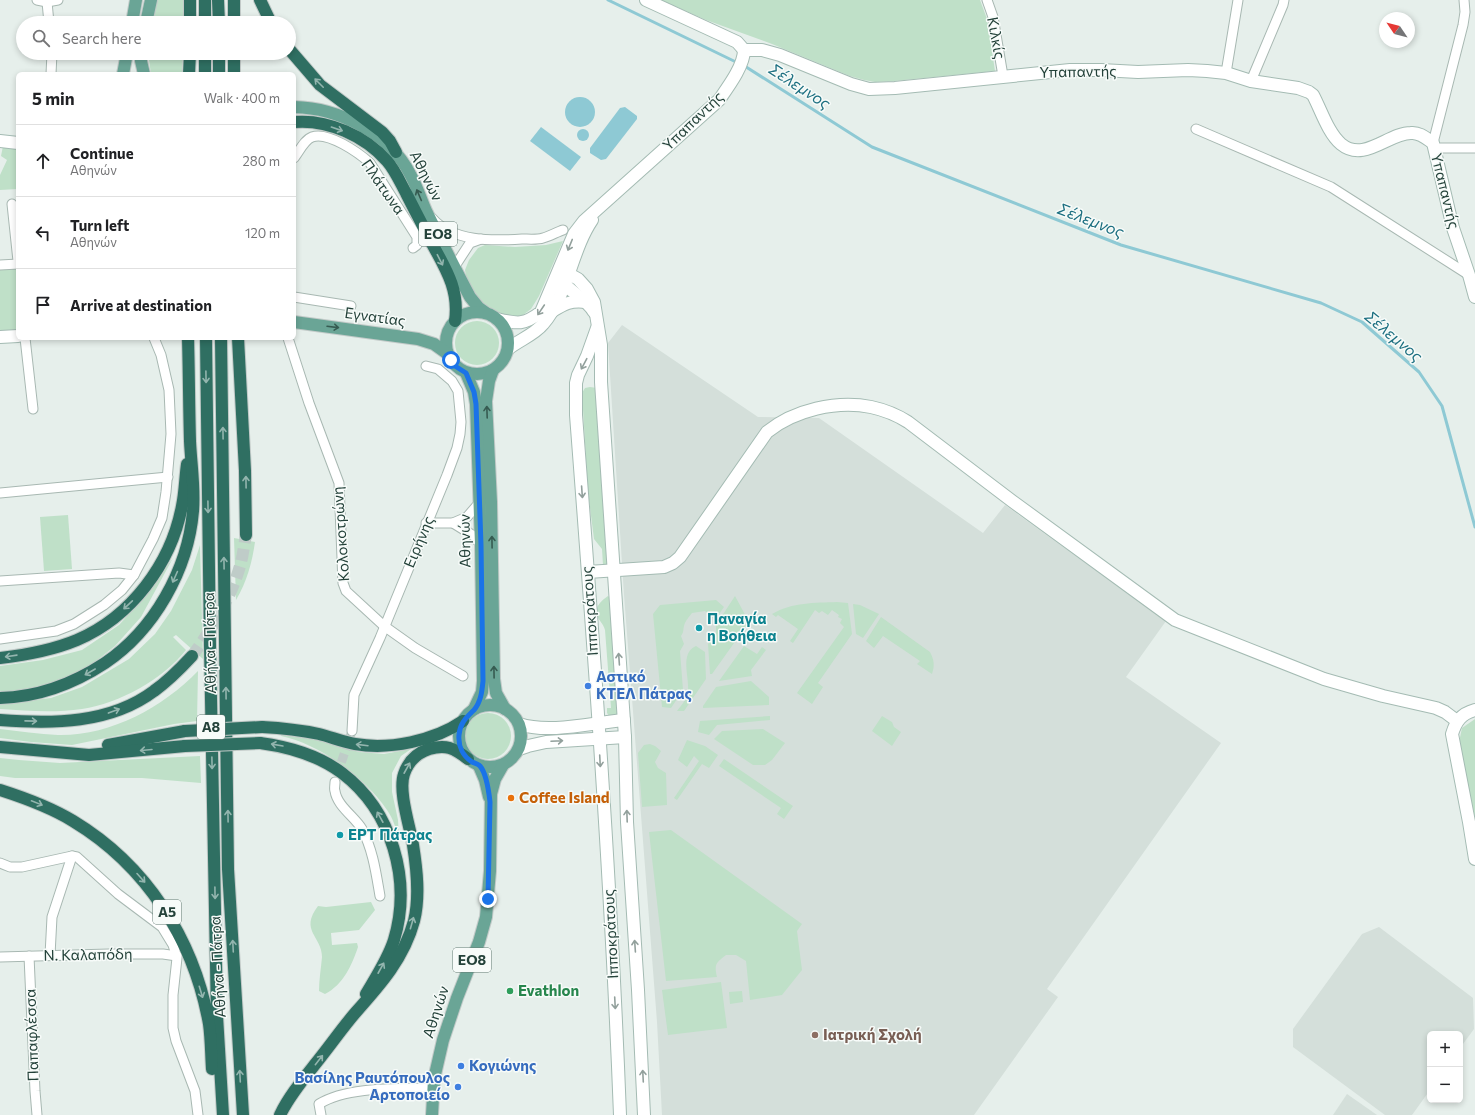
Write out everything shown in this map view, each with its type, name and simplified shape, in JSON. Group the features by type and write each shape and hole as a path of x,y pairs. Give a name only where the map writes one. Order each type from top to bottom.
{"highway":[{"path":"190,0 190,16"},
{"path":"205,0 205,16"},
{"path":"218,0 218,16"},
{"path":"234,0 234,16"},
{"path":"260,0 268,16"},
{"path":"296,57 320,85 382,132 390,141 396,152"},
{"path":"189,72 190,60"},
{"path":"205,60 205,72"},
{"path":"219,60 219,72"},
{"path":"234,60 234,72"},
{"path":"296,122 313,122 340,129 364,141 388,161 399,179 452,282 457,303 455,321"},
{"path":"0,698 33,695 71,682 91,672 116,655 137,636 154,615 170,590 187,542 193,512 188,340"},
{"name":"Αθήνα - Πάτρα","path":"206,340 217,1008 223,1115"},
{"name":"Αθήνα - Πάτρα","path":"221,340 228,869 243,1115"},
{"path":"238,340 246,471 246,535"},
{"path":"0,658 47,650 76,640 117,616 133,600 156,571 173,537 182,506 190,443"},
{"path":"0,720 62,722 101,715 134,703 153,692 178,671 192,656"},
{"path":"52,752 122,744 185,731 262,727 300,730 320,734 353,744 379,746 408,743 449,729 463,721"},
{"path":"0,747 89,755 185,746 260,742 297,750 324,762 341,773 356,786 376,810 393,845 400,874 398,921 394,940 384,962 355,1014"},
{"path":"280,1115 308,1073 392,970 405,944 414,920 418,889 413,846 402,788 403,774 416,755 438,746 451,749 468,758"},
{"name":"Α5","path":"0,790 48,808 72,820 98,838 143,879 161,902 178,931 201,994 209,1024 214,1092 219,1115"}],"main road":[{"path":"133,16 136,0"},
{"path":"148,16 151,0"},
{"path":"123,72 126,60"},
{"path":"141,60 144,72"},
{"name":"Αθηνών","path":"296,107 317,109 344,117 370,131 396,152 410,173 427,212 470,297 479,308 497,319 507,332 509,340 508,349 500,365 493,370 489,381 486,400 491,509 494,679 496,693 505,709 516,718 519,724"},
{"path":"448,354 446,343 449,331 455,321 472,312 486,313"},
{"name":"Εγνατίας","path":"296,322 418,339 434,344 448,354"},
{"name":"Αθηνών","path":"448,354 455,366 466,373 474,392 476,404 480,502 483,681 482,692 474,709 463,721"},
{"path":"466,373 485,374 493,370"},
{"path":"474,709 490,705 505,709"},
{"path":"463,721 459,737 463,752 468,758 480,766 492,768 504,765"},
{"path":"519,724 522,736 519,749"},
{"name":"Αθηνών","path":"432,1115 433,1088 439,1054 447,1026 479,942 486,917 490,871 490,802 492,786 504,765 515,756 519,749"},
{"name":"Αθηνών","path":"480,766 488,787 490,802"}],"street":[{"path":"37,0 47,2 58,0"},
{"path":"646,0 737,42 744,54"},
{"name":"Κιλκίς","path":"987,0 993,16 1003,76"},
{"path":"1226,73 1238,0"},
{"path":"1251,81 1284,0"},
{"path":"1464,0 1463,25 1434,145 1475,148"},
{"path":"47,2 48,16"},
{"name":"Υπαπαντής","path":"497,319 518,323 530,320 541,312 564,274 574,234 584,221 719,100 730,84 744,54 762,50 780,55 851,84 869,89 895,88 1003,76 1084,70 1138,72 1201,70 1226,73 1251,81 1298,88 1309,92 1337,139 1348,148 1366,150 1403,134 1411,133 1418,134 1434,145 1453,228 1475,297"},
{"path":"51,72 52,60"},
{"path":"1196,129 1331,187 1469,275"},
{"name":"Πλάτωνα","path":"296,155 310,137 317,136 349,146 361,155 370,163 417,237 417,245 413,248"},
{"path":"0,141 16,143"},
{"path":"12,204 16,243"},
{"path":"427,212 434,221 447,230 461,236 482,239 514,240 542,238 563,230"},
{"path":"455,266 470,243 482,239"},
{"path":"0,265 16,262"},
{"path":"508,349 516,342 535,332 543,324 564,286 564,274"},
{"name":"Ιπποκράτους","path":"564,274 578,279 587,289 594,302 601,345 601,382 625,737 627,822 638,990 644,1115"},
{"name":"Ιπποκράτους","path":"564,286 586,302 596,315"},
{"path":"296,297 351,306"},
{"path":"551,312 564,304 575,301 586,302"},
{"name":"Ιπποκράτους","path":"598,327 588,356 578,375 576,383 576,415 598,722 620,1115"},
{"path":"0,337 16,336"},
{"path":"25,340 32,409"},
{"path":"0,639 56,631 74,624 104,605 122,590 134,575 153,539 162,518 168,476 171,434 169,390 161,355 155,340"},
{"name":"Κολοκοτρώνη","path":"288,340 309,403 339,483 343,583 346,591 384,626 416,648 463,676"},
{"name":"Ειρήνης","path":"352,731 354,695 457,448 460,422 458,391 438,369 426,366"},
{"path":"588,572 655,568 664,567 673,563 680,557 767,432 795,417 823,407 856,405 872,407 893,414 908,422 1012,501 1175,620 1318,677 1383,696 1436,708 1445,712 1456,721"},
{"path":"0,493 168,476"},
{"path":"426,523 453,522 467,517 480,502"},
{"path":"453,522 474,536 481,545"},
{"path":"0,581 119,573 134,575"},
{"path":"1475,710 1467,712 1456,721 1452,734 1453,747 1469,822 1475,860"},
{"path":"519,724 536,728 553,729 598,722 624,720"},
{"path":"519,749 546,742 625,737"},
{"path":"335,782 334,791 338,799 361,829 369,847 375,865 380,896"},
{"path":"50,955 52,917 72,856"},
{"path":"0,863 10,867 22,867 72,856 80,858 113,890 162,927 168,936 176,956 173,995 173,1028 176,1042 195,1091 198,1115"},
{"name":"Ν. Καλαπόδη","path":"0,957 120,954 164,954 176,956"},
{"name":"Παπαφλέσσα","path":"29,956 34,1085 37,1115"},
{"path":"321,1115 319,1104 340,1095 378,1090 433,1088"}],"shaded area":[{"path":"622,325 758,417 819,418 983,533 1005,505 1166,621 1126,677 1221,743 1047,989 1058,997 974,1115 662,1115 657,1022 624,595 608,343"},
{"path":"1379,927 1473,998 1474,1029 1463,1044 1463,1031 1427,1031 1427,1094 1412,1115 1385,1115 1293,1047 1293,1029 1362,934"},
{"path":"1347,1094 1377,1115 1333,1115"}],"green space":[{"path":"157,0 184,0 184,16 154,16"},
{"path":"661,0 980,0 987,19 995,71 894,81 875,82 864,80 850,76 772,44 706,20"},
{"path":"149,60 183,60 182,72 151,72"},
{"path":"3,146 16,148 16,189 0,190 0,175 7,160 1,156"},
{"path":"563,241 539,296 531,309 523,315 510,318 499,315 475,299 465,270 469,260 478,248 485,245 515,247 546,245"},
{"path":"16,264 16,336 0,337 0,265"},
{"path":"477,321 489,325 495,331 499,343 495,355 489,361 477,365 465,361 459,355 455,343 459,331 465,325"},
{"path":"585,388 597,388 608,564 606,566 603,565 602,549 594,539 588,492 582,393"},
{"path":"68,515 72,569 44,571 40,517"},
{"path":"234,538 255,542 248,572 236,600"},
{"path":"200,545 203,659 176,635 173,637 186,650 165,671 153,680 125,696 82,709 41,711 0,709 0,704 51,698 82,687 129,659 155,634 171,611 192,570"},
{"path":"173,558 141,617 115,646 86,669 44,687 0,694 0,666 43,660 82,650 119,625 143,599"},
{"path":"608,596 611,599 618,716 610,717 607,713 607,708 611,708 605,630 596,612 599,604"},
{"path":"735,596 749,622 712,674 710,674 708,644 716,634 716,625"},
{"path":"716,600 724,607 715,620 705,611 692,613 685,622 681,636 684,644 680,651 683,690 671,708 662,707 653,614 660,605"},
{"path":"837,602 848,603 852,634 818,683 823,687 812,704 797,693 844,627 840,623 842,619 832,610 828,615 822,611 819,613 815,610 793,643 790,641 798,629 778,615 776,617 772,614 796,605"},
{"path":"853,604 860,605 879,614 863,638 856,634"},
{"path":"881,617 930,652 934,663 932,674 917,664 920,661 883,636 874,648 866,641"},
{"path":"696,646 705,652 706,679 684,711 677,711 685,700 688,692 686,666 688,654 691,649"},
{"path":"744,646 757,654 762,647 766,650 751,670 752,676 719,681"},
{"path":"198,671 197,721 174,724 72,745 0,738 0,729 58,735 97,731 116,725 152,708 168,697"},
{"path":"751,681 769,697 769,705 703,708 716,687"},
{"path":"488,713 501,717 507,723 511,736 507,749 501,755 488,759 475,755 469,749 465,736 469,723 475,717"},
{"path":"770,716 770,720 717,725 709,735 698,732 700,721"},
{"path":"882,716 892,722 894,727 901,732 892,746 872,731"},
{"path":"1475,719 1475,822 1459,742 1462,728"},
{"path":"763,729 785,743 772,760 765,765 753,765 714,739 722,731"},
{"path":"282,734 307,737 359,752 384,754 411,749 401,756 392,773 392,792 398,820 399,838 393,820 387,810 367,786 354,774 325,754 310,746 281,736"},
{"path":"687,740 705,746 718,755 709,768 702,764 677,800 674,798 699,761 694,756 687,767 678,760"},
{"path":"650,744 661,751 655,762 658,768 666,773 667,805 642,807 638,753 644,745"},
{"path":"200,756 201,783 142,778 15,778 0,776 0,758 60,763"},
{"path":"724,759 793,806 784,819 777,814 781,808 719,766"},
{"path":"671,830 802,924 797,931 802,970 782,995 750,1000 746,961 736,955 726,955 718,962 716,966 717,977 666,981 649,832"},
{"path":"371,902 375,910 359,930 331,933 332,945 357,943 358,947 353,961 342,980 325,994 319,991 322,957 319,944 311,928 313,915 318,906 326,907"},
{"path":"721,982 727,1028 668,1035 662,990"},
{"path":"742,991 743,1002 730,1004 729,992"}],"water":[{"path":"580,97 591,101 595,112 591,123 580,127 569,123 565,112 569,101"},
{"path":"625,107 637,116 637,119 606,159 601,160 590,153 590,148 620,108"},
{"path":"541,127 581,157 570,171 530,141"},
{"path":"581,129 585,129 589,135 585,141 581,141 577,137 577,133"}],"waterway":[{"name":"Σέλεμνος","path":"608,0 738,63"},
{"name":"Σέλεμνος","path":"743,65 872,147 1121,245 1321,303 1362,322 1419,372 1442,406 1475,527"}],"tunnel":[{"path":"192,656 214,624 232,590 241,562 246,535"},
{"path":"337,775 352,731"}],"place":[{"name":"Παναγία η Βοήθεια","path":"699,628"},
{"name":"Αστικό ΚΤΕΛ Πάτρας","path":"588,686"},
{"name":"Coffee Island","path":"511,798"},
{"name":"ΕΡΤ Πάτρας","path":"340,835"},
{"name":"Evathlon","path":"510,991"},
{"name":"Ιατρική Σχολή","path":"815,1035"},
{"name":"Κογιώνης","path":"461,1066"},
{"name":"Βασίλης Ραυτόπουλος Αρτοποιείο","path":"458,1087"}],"route":[{"path":"451,360 455,366 466,373 471,382 476,404 480,502 483,681 479,701 463,721 459,737 463,752 473,763 480,766 488,787 490,802 490,871 488,899"}]}
